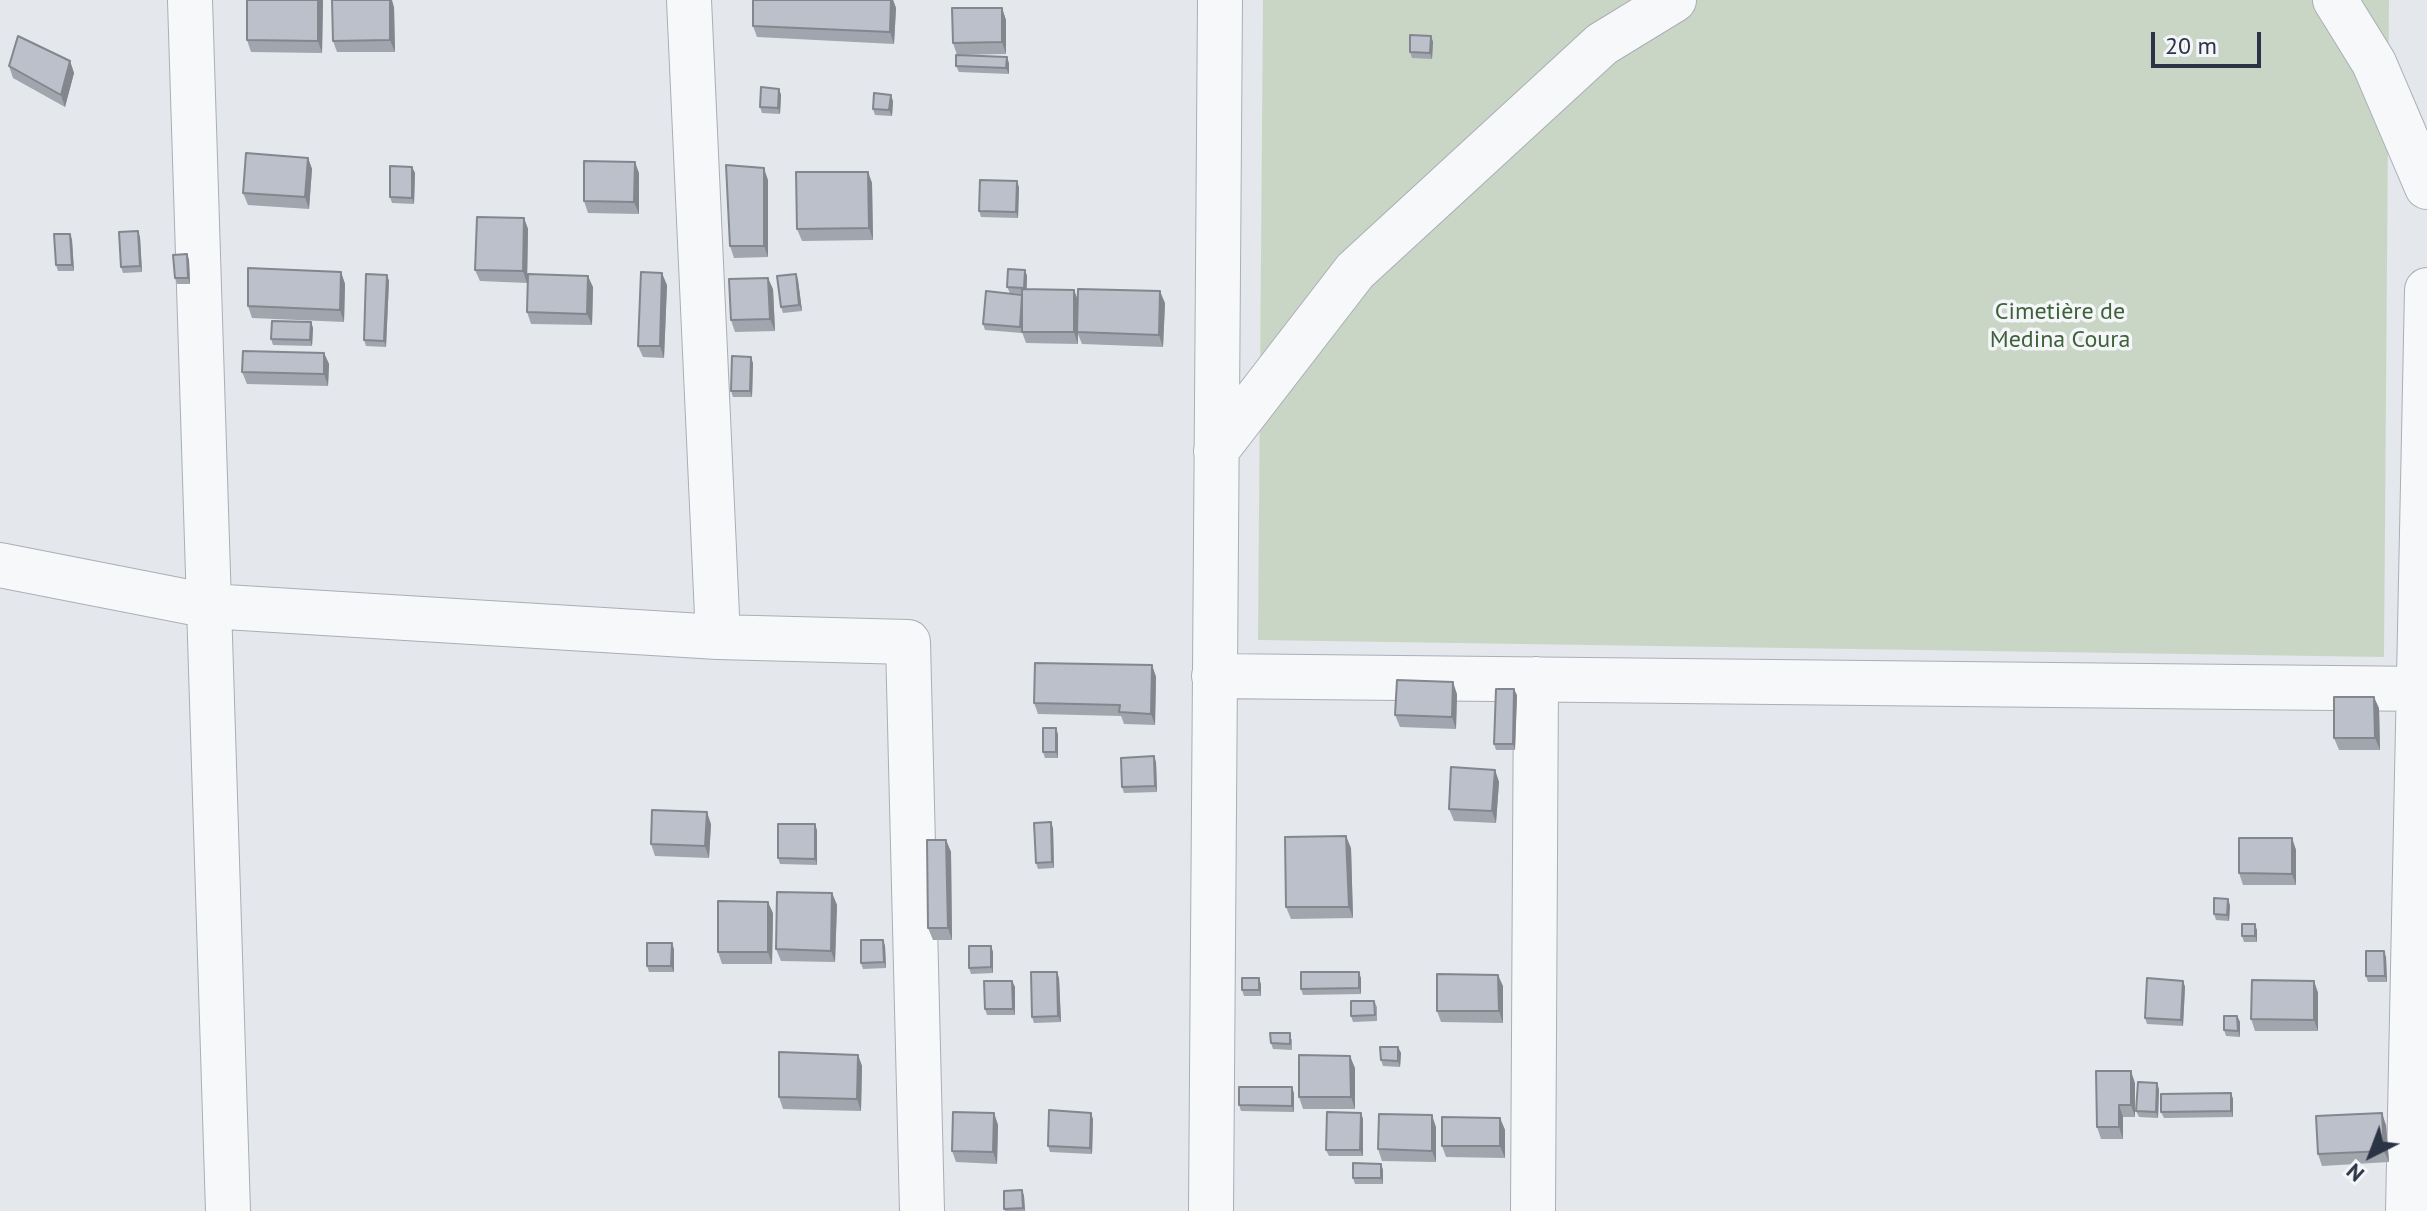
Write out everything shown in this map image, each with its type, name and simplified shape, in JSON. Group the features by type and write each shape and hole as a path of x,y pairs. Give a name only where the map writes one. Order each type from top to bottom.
{"street":[{"path":"190,0 228,1211"},
{"path":"689,0 718,637"},
{"path":"1211,1211 1220,0"},
{"path":"1216,451 1355,271 1602,44 1674,0"},
{"path":"2335,0 2374,63 2427,187"},
{"path":"2408,1211 2423,689 2427,290"},
{"path":"0,565 209,606 718,637 908,642 922,1211"},
{"path":"1214,676 2423,689"},
{"path":"1533,1211 1536,679"}],"green space":[{"name":"Cimetière de Medina Coura","path":"1263,0 2389,0 2384,657 1258,640"}],"building":[{"path":"247,0 318,0 318,41 247,40"},
{"path":"332,0 390,0 390,40 333,41"},
{"path":"753,0 891,0 890,32 753,26"},
{"path":"952,8 1002,8 1002,42 953,43"},
{"path":"1410,35 1431,36 1430,53 1410,52"},
{"path":"18,36 70,61 61,95 9,66"},
{"path":"956,55 1007,57 1006,68 956,66"},
{"path":"761,87 779,89 778,108 760,107"},
{"path":"874,93 891,95 889,110 873,109"},
{"path":"246,153 308,158 305,197 243,193"},
{"path":"584,161 635,162 634,202 584,201"},
{"path":"726,165 764,168 764,246 730,246"},
{"path":"390,166 412,167 412,198 390,197"},
{"path":"796,172 868,172 869,228 797,229"},
{"path":"980,180 1017,181 1016,212 979,211"},
{"path":"477,217 524,218 523,271 475,270"},
{"path":"138,231 140,266 121,267 119,232"},
{"path":"54,234 70,234 72,265 56,265"},
{"path":"187,254 188,278 175,278 173,255"},
{"path":"248,268 341,272 340,310 248,306"},
{"path":"1008,269 1025,270 1024,288 1007,287"},
{"path":"641,272 662,273 660,346 638,346"},
{"path":"366,274 387,275 384,341 364,340"},
{"path":"528,274 588,276 587,314 527,312"},
{"path":"796,274 799,305 781,307 777,276"},
{"path":"768,278 770,319 731,320 729,279"},
{"path":"1022,289 1074,290 1074,332 1022,332"},
{"path":"1078,289 1160,291 1159,335 1077,332"},
{"path":"986,291 1022,295 1020,327 983,324"},
{"path":"272,321 311,322 310,340 271,339"},
{"path":"243,351 324,353 324,374 242,372"},
{"path":"732,356 751,357 750,391 731,391"},
{"path":"1035,663 1152,665 1151,714 1119,712 1120,705 1034,703"},
{"path":"1397,680 1453,682 1452,717 1395,715"},
{"path":"1496,689 1514,689 1513,744 1494,744"},
{"path":"2334,697 2374,697 2375,738 2334,738"},
{"path":"1043,728 1056,728 1056,752 1043,752"},
{"path":"1154,756 1155,786 1122,787 1121,758"},
{"path":"1451,767 1495,770 1492,811 1449,809"},
{"path":"652,810 707,812 705,846 651,844"},
{"path":"1051,822 1052,862 1036,863 1034,823"},
{"path":"778,824 815,824 815,859 778,858"},
{"path":"1346,836 1349,907 1286,907 1285,837"},
{"path":"2239,838 2292,838 2292,874 2239,873"},
{"path":"927,840 946,840 948,928 928,928"},
{"path":"777,892 832,893 831,951 776,949"},
{"path":"2214,898 2228,899 2227,915 2214,914"},
{"path":"718,901 768,902 768,952 718,952"},
{"path":"2242,924 2255,924 2255,936 2242,936"},
{"path":"861,940 883,940 884,962 861,963"},
{"path":"647,943 672,943 671,966 647,966"},
{"path":"969,946 991,946 991,967 969,968"},
{"path":"2366,951 2384,951 2385,976 2366,976"},
{"path":"1031,972 1057,972 1058,1016 1032,1017"},
{"path":"1301,972 1359,972 1359,988 1301,989"},
{"path":"1437,974 1498,975 1499,1011 1437,1011"},
{"path":"1242,978 1259,978 1259,990 1242,990"},
{"path":"2147,978 2183,981 2181,1020 2145,1018"},
{"path":"2252,980 2314,981 2314,1020 2251,1019"},
{"path":"984,981 1012,981 1013,1009 985,1009"},
{"path":"1351,1001 1374,1001 1375,1015 1351,1016"},
{"path":"2224,1016 2237,1016 2238,1031 2224,1030"},
{"path":"1270,1033 1290,1033 1290,1044 1271,1043"},
{"path":"1380,1047 1398,1047 1398,1061 1381,1060"},
{"path":"779,1052 858,1055 857,1099 779,1097"},
{"path":"1299,1055 1350,1056 1351,1097 1299,1097"},
{"path":"2096,1071 2131,1071 2131,1105 2119,1105 2119,1127 2097,1127"},
{"path":"2138,1082 2157,1083 2156,1112 2136,1111"},
{"path":"1239,1087 1292,1087 1292,1106 1239,1105"},
{"path":"2231,1093 2231,1111 2161,1112 2161,1094"},
{"path":"1049,1110 1091,1113 1090,1148 1048,1146"},
{"path":"953,1112 994,1113 993,1152 952,1151"},
{"path":"1327,1112 1361,1113 1360,1150 1326,1150"},
{"path":"2382,1113 2384,1151 2318,1154 2316,1116"},
{"path":"1379,1114 1432,1115 1432,1151 1378,1149"},
{"path":"1442,1117 1500,1118 1500,1146 1442,1146"},
{"path":"1353,1163 1381,1164 1381,1178 1353,1178"},
{"path":"1022,1190 1023,1208 1004,1209 1004,1191"}]}
